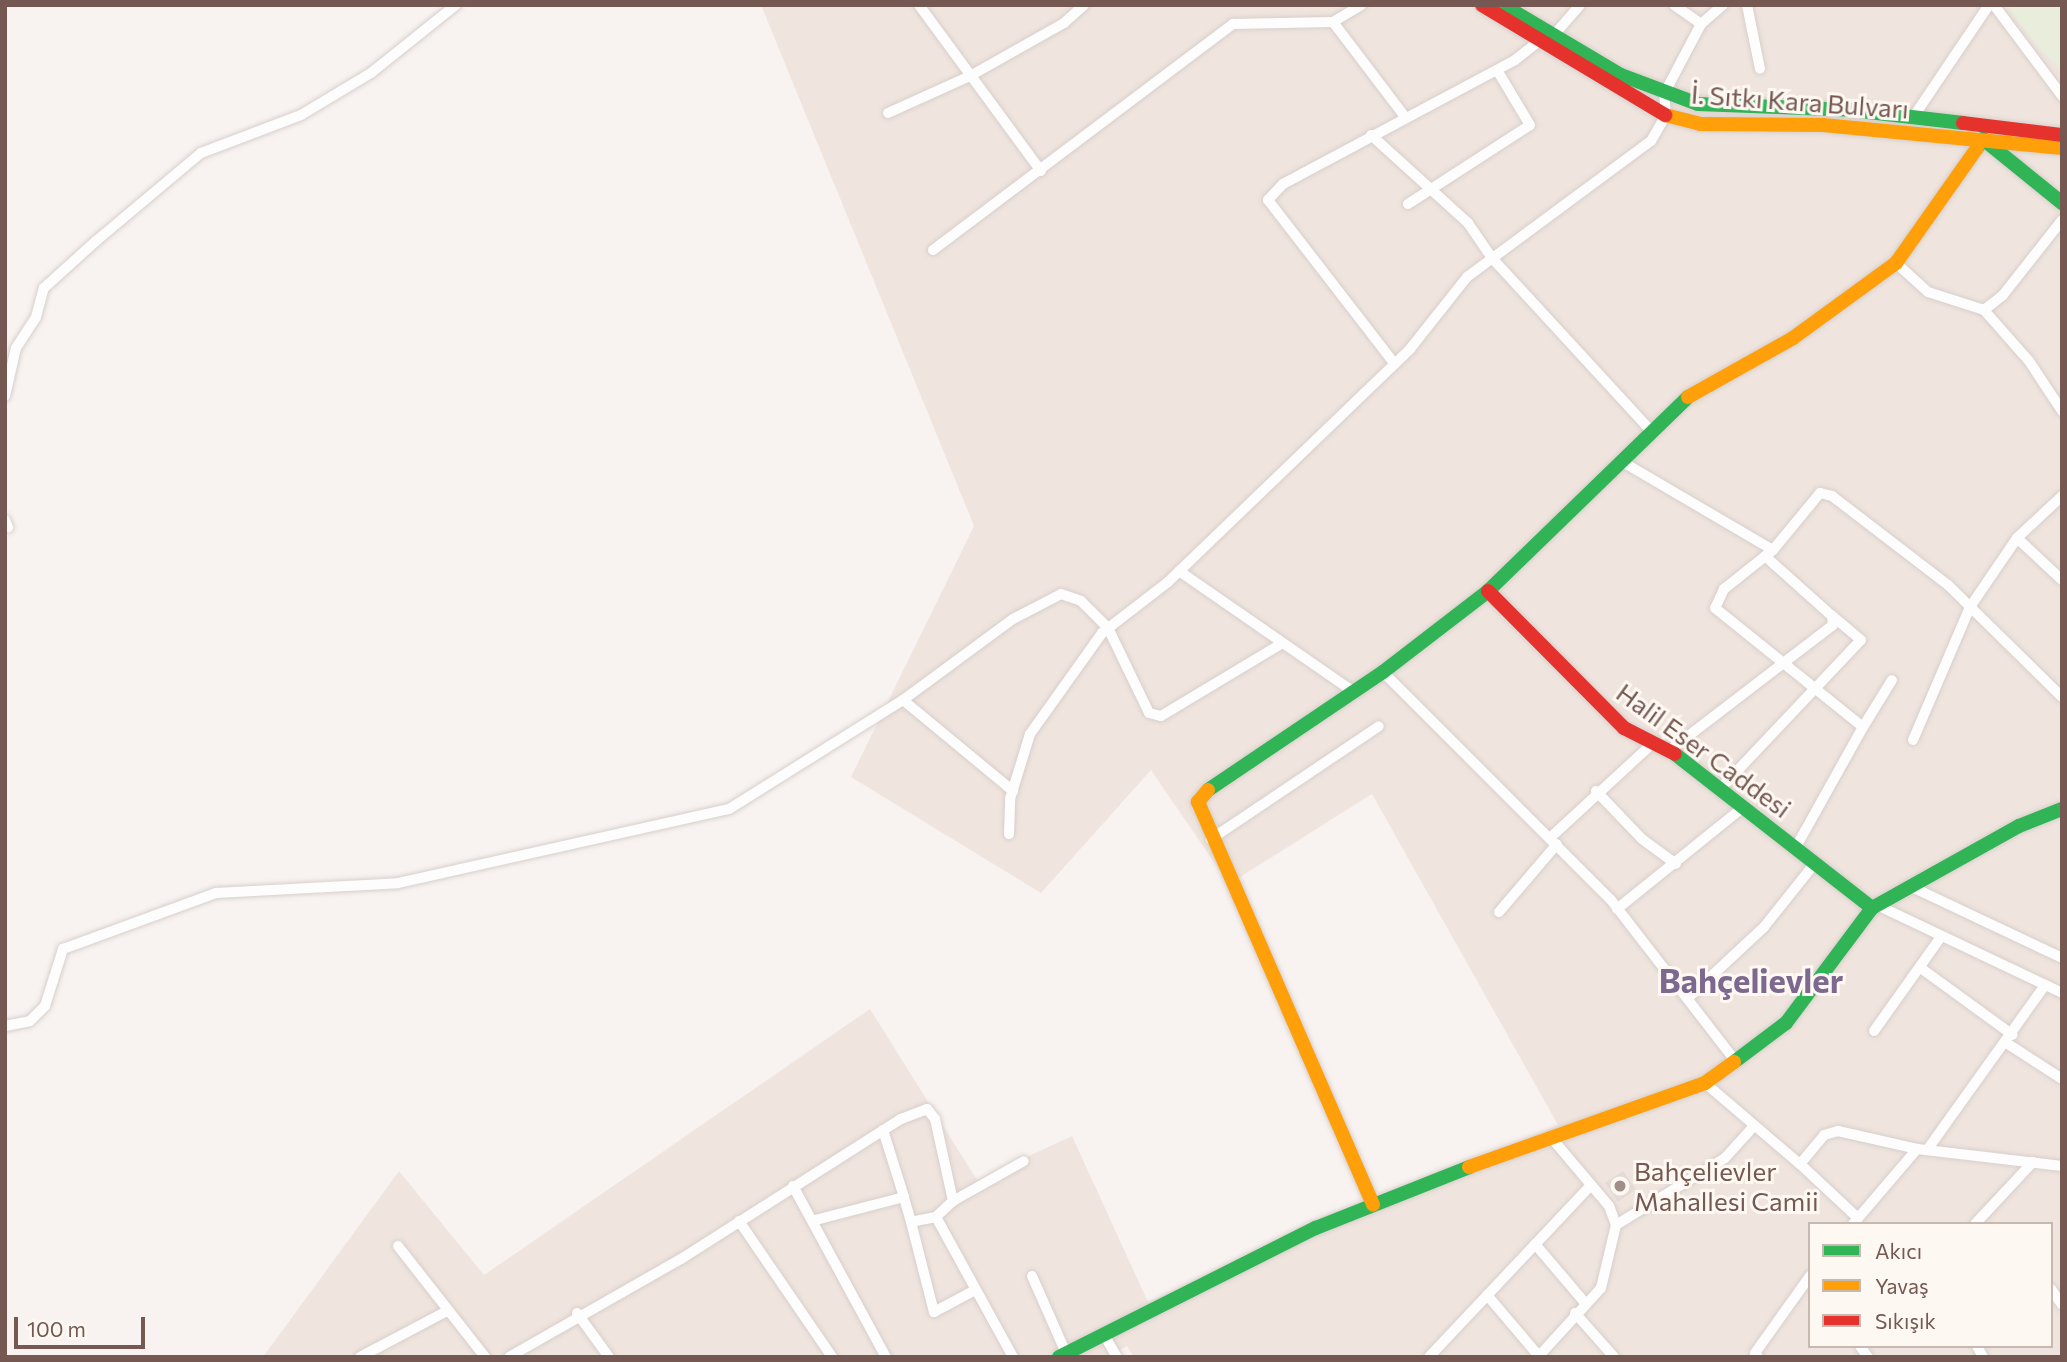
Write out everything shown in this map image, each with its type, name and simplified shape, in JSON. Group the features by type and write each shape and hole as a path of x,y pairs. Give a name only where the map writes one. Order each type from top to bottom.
{"street":[{"path":"919,5 1041,170"},
{"path":"888,113 970,76 1064,23 1084,5"},
{"path":"933,250 1233,24 1333,22 1361,5"},
{"name":"İ. Sıtkı Kara Bulvarı","path":"1482,5 1664,94 1698,104 1851,110 2062,135"},
{"name":"İ. Sıtkı Kara Bulvarı","path":"1503,5 1548,38 1666,115 1700,124 1823,124 2062,148"},
{"path":"1394,363 1268,200 1283,184 1497,69 1548,38 1580,5"},
{"path":"1674,5 1701,24"},
{"path":"1009,834 1013,791 1030,734 1060,684 1108,628 1179,571 1394,363 1466,277 1651,141 1666,115 1664,94 1701,24 1723,5"},
{"path":"1747,5 1760,69"},
{"path":"1912,119 1989,5"},
{"path":"1994,5 2062,96"},
{"path":"5,396 16,348 37,317 44,288 96,242 201,153 301,115 371,73 449,7"},
{"path":"1333,22 1405,117"},
{"path":"1408,204 1429,187 1530,125 1497,69"},
{"path":"1371,135 1488,245 1492,258 1650,430"},
{"path":"1373,1205 1211,839 1198,802 1214,782 1383,672 1488,591 1621,461 1676,402 1793,338 1896,263 1983,139 2062,203"},
{"path":"1984,310 2003,295 2062,220"},
{"path":"1896,263 1928,292 1984,310 2029,361 2062,411"},
{"path":"1621,461 1769,553 1832,616 1861,640 1720,789"},
{"path":"1863,727 1812,691 1715,608 1724,590 1769,553 1820,493 1832,496 1970,607 2062,697"},
{"path":"1913,740 1970,607 2017,538 2062,496"},
{"path":"2017,538 2061,579"},
{"path":"1179,571 1279,645 1352,691"},
{"name":"Halil Eser Caddesi","path":"1488,591 1565,674 1624,728 1670,751 1876,907"},
{"path":"5,1026 30,1021 45,1006 63,949 120,924 216,893 398,883 729,809 903,700 1013,619 1061,594 1082,601 1108,628 1142,708 1161,716 1279,645"},
{"path":"1670,751 1779,664 1821,637 1833,625 1832,616"},
{"path":"1383,672 1554,841 1618,909 1689,997 1737,1063"},
{"path":"1796,847 1892,680"},
{"path":"903,700 1013,791"},
{"path":"1211,839 1378,726"},
{"path":"1500,912 1596,791 1654,742"},
{"path":"1596,791 1642,839 1676,864"},
{"path":"1618,909 1742,808"},
{"path":"1032,1276 1063,1355 1103,1333 1373,1205 1528,1144 1554,1141 1705,1083 1737,1063 1786,1023 1876,907 1914,888 2019,826 2062,809"},
{"path":"1689,997 1764,927 1815,863"},
{"path":"1914,888 2062,958"},
{"path":"1876,907 2062,993"},
{"path":"1874,1031 1922,969 1940,938"},
{"path":"1922,969 2062,1079"},
{"path":"1705,1083 1753,1127 1800,1164 1855,1222 1922,1150 2011,1040 2045,985"},
{"path":"509,1357 577,1313 739,1221 883,1130 927,1109 935,1119 953,1200"},
{"path":"1616,1225 1725,1158 1753,1127"},
{"path":"883,1130 904,1197 934,1312 975,1290"},
{"path":"1800,1164 1824,1135 1838,1131 1922,1150 2062,1166"},
{"path":"1487,1295 1538,1356 1601,1287 1616,1225 1609,1206 1554,1141"},
{"path":"911,1222 936,1217 953,1200 1024,1161"},
{"path":"1978,1222 2033,1162"},
{"path":"1429,1357 1591,1185"},
{"path":"793,1186 814,1220 886,1357"},
{"path":"814,1220 904,1197"},
{"path":"936,1217 1013,1357"},
{"path":"739,1221 832,1357"},
{"path":"1535,1244 1586,1304"},
{"path":"398,1245 445,1312 485,1357"},
{"path":"1758,1357 1755,1353 1807,1285"},
{"path":"360,1357 445,1312"},
{"path":"577,1313 609,1357"},
{"path":"1575,1313 1614,1357"},
{"path":"1103,1333 1117,1357"}],"shaded area":[{"path":"761,5 2062,5 2062,1357 1134,1357 1127,1346 1107,1357 263,1357 399,1171 484,1275 870,1009 977,1180 1072,1136 1148,1302 1558,1125 1372,794 1229,884 1151,770 1041,893 851,777 974,526"}],"green space":[{"path":"2004,5 2062,5 2062,70 2039,48"}],"building":[{"name":"Bahçelievler Mahallesi Camii","path":"1623,1171 1636,1189 1618,1202 1605,1183"}],"traffic: fast":[{"path":"1503,5 1621,75 1698,104 1851,110 1963,123"},
{"path":"1977,148 1983,139 2062,203"},
{"path":"1208,790 1383,672 1488,591 1688,397"},
{"path":"1675,754 1872,908"},
{"path":"1734,1062 1786,1023 1872,908 2019,826 2062,809"},
{"path":"1059,1357 1316,1228 1469,1167"}],"traffic: slow":[{"path":"1665,115 1700,124 1823,125 2062,148"},
{"path":"1688,397 1793,338 1896,263 1977,148"},
{"path":"1208,790 1198,802 1373,1205"},
{"path":"1469,1167 1705,1083 1734,1062"}],"traffic: jam":[{"path":"1482,5 1665,115"},
{"path":"1963,123 2062,135"},
{"path":"1488,591 1624,728 1675,754"}],"place":[{"name":"Bahçelievler Mahallesi Camii","path":"1620,1186"}],"district":[{"name":"Bahçelievler","path":"1751,980"}]}
